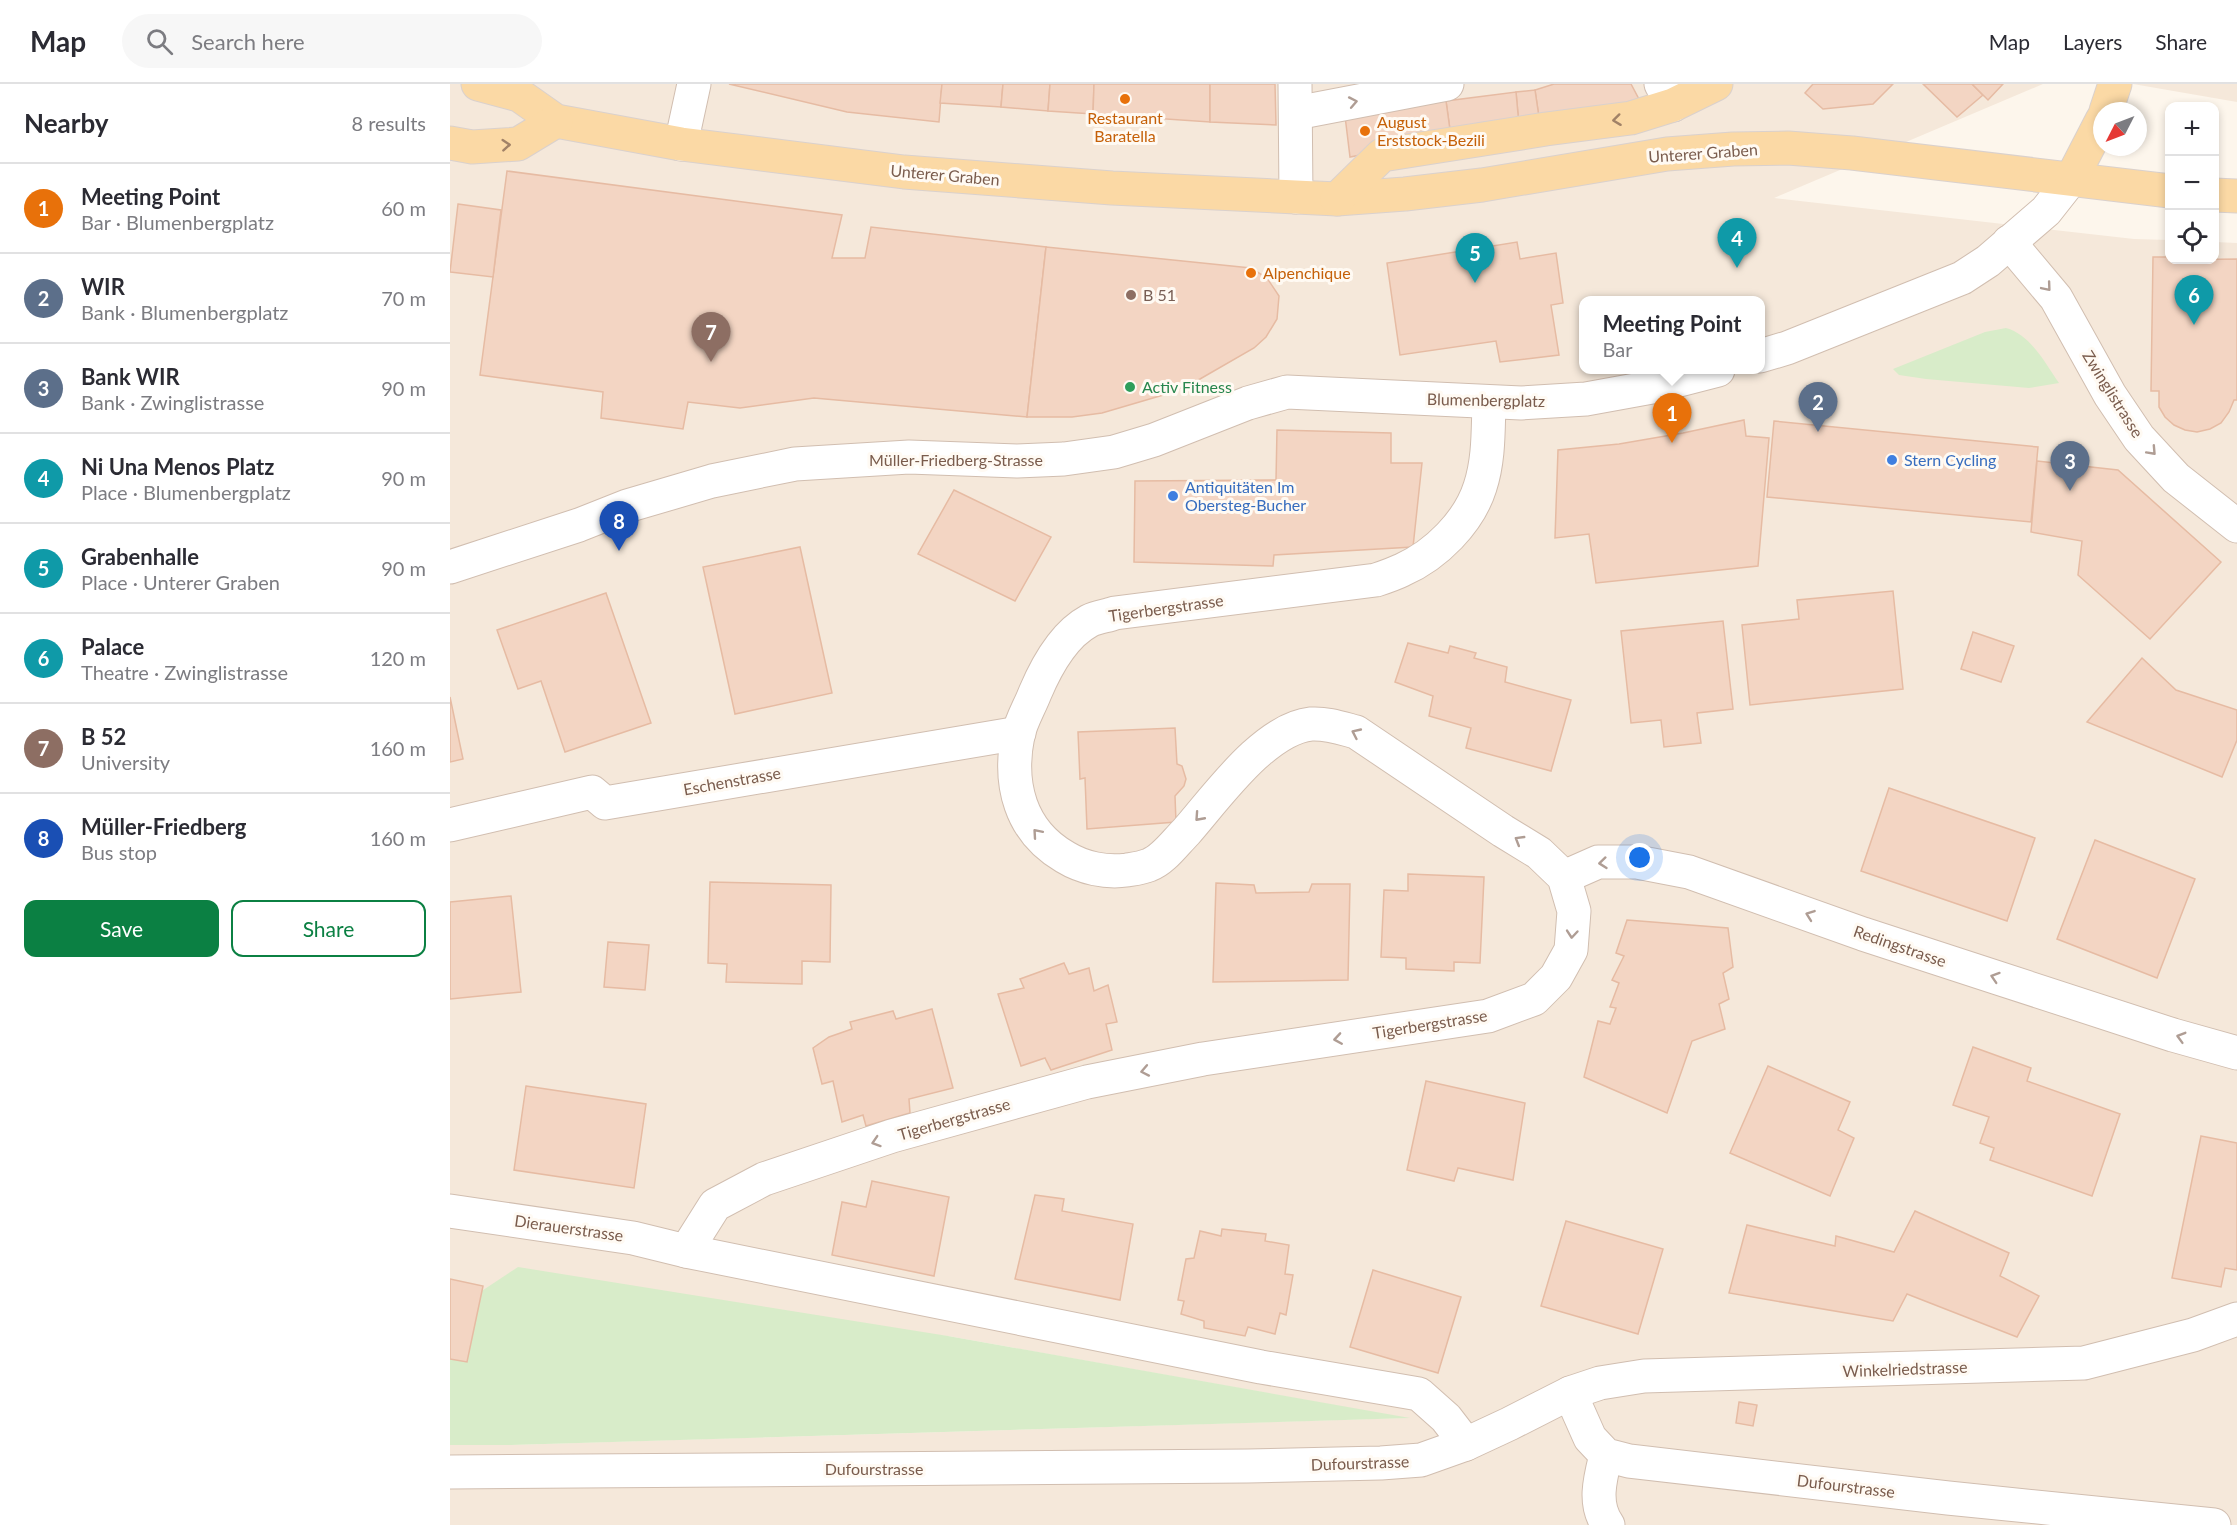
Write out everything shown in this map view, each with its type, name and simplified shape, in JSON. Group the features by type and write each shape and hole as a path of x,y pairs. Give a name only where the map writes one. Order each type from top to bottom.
{"main road":[{"name":"Unterer Graben","path":"478,84 519,95 556,121 681,144 904,172 1113,188 1336,199 1482,185 1667,154 1788,148 1852,153 2165,190"},
{"path":"1336,199 1382,155 1631,118 1667,95 1716,84"},
{"path":"2109,102 2115,84"},
{"path":"450,143 472,147 518,144 556,121"},
{"path":"2072,178 2093,137"},
{"path":"2219,195 2237,196"}],"street":[{"path":"681,144 694,84"},
{"path":"1296,196 1295,98 1447,84"},
{"path":"1765,355 1962,278 1988,261 2046,211 2072,178"},
{"name":"Zwinglistrasse","path":"2009,243 2056,298 2109,395 2139,438 2176,478 2237,526"},
{"name":"Blumenbergplatz","path":"1287,392 1489,403 1586,399 1652,387 1700,374"},
{"name":"Müller-Friedberg-Strasse","path":"450,567 579,525 627,506 712,481 795,464 909,457 1017,461 1064,459 1114,452 1154,440 1248,403 1287,392"},
{"name":"Tigerbergstrasse","path":"686,1251 715,1205 764,1179 892,1136 1087,1082 1203,1059 1488,1016 1534,999 1556,977 1571,950 1574,911 1564,877 1539,853 1356,732 1331,725 1310,724 1281,735 1254,755 1169,850 1150,865 1125,871 1100,870 1076,864 1053,850 1032,829 1019,801 1014,772 1019,733 1042,676 1064,643 1089,621 1115,613 1376,580 1402,570 1426,556 1449,536 1465,517 1479,489 1488,447 1489,403"},
{"name":"Eschenstrasse","path":"450,825 592,792 605,803 1019,733"},
{"name":"Redingstrasse","path":"1564,877 1598,862 1637,862 1689,872 1953,964 2173,1035 2237,1053"},
{"name":"Dierauerstrasse","path":"450,1210 633,1238 686,1251"},
{"path":"686,1251 1262,1367 1419,1394 1446,1418 1466,1444"},
{"name":"Winkelriedstrasse","path":"1570,1393 1600,1383 1644,1376 2084,1363 2193,1335 2237,1319"},
{"path":"1570,1393 1590,1438 1606,1455 1598,1486 1601,1515 1608,1525"},
{"name":"Dufourstrasse","path":"450,1472 1381,1463 1421,1460 1466,1444 1570,1393"},
{"name":"Dufourstrasse","path":"1606,1455 1642,1463 1948,1498 2214,1525"}],"shaded area":[{"path":"450,84 2043,84 1774,198 2134,239 2165,240 2165,264 2219,264 2219,242 2237,243 2237,1525 450,1525 450,1445 1406,1418 948,1336 450,1312"},
{"path":"2133,84 2237,84 2237,102"}],"green space":[{"path":"2006,328 2030,343 2059,383 2029,388 1926,379 1899,375 1893,369 1985,332"},
{"path":"518,1267 948,1336 1410,1418 450,1445 450,1312"}],"building":[{"path":"729,84 942,84 939,122 847,112"},
{"path":"942,84 1003,84 1001,107 940,103"},
{"path":"1003,84 1050,84 1048,111 1001,107"},
{"path":"1050,84 1094,84 1093,114 1048,111"},
{"path":"1094,84 1210,84 1210,122 1093,114"},
{"path":"1210,84 1275,84 1276,125 1210,122"},
{"path":"1554,84 1631,84 1641,103 1540,124 1535,90"},
{"path":"1813,84 1893,84 1873,104 1823,109 1805,93"},
{"path":"1923,84 1972,84 1983,95 1957,117"},
{"path":"1972,84 2003,84 1988,100"},
{"path":"1535,90 1540,124 1519,125 1516,92"},
{"path":"1516,92 1519,125 1451,137 1446,101"},
{"path":"1446,101 1451,137 1350,157 1345,116"},
{"path":"507,171 842,215 832,258 865,258 871,227 1046,247 1027,417 814,398 740,408 688,402 683,429 601,418 603,392 480,375"},
{"path":"458,204 501,210 493,277 450,272"},
{"path":"1517,242 1520,259 1556,253 1563,303 1551,305 1559,355 1500,362 1496,341 1400,355 1387,263"},
{"path":"1046,247 1251,268 1267,278 1279,296 1277,319 1266,337 1254,348 1200,379 1170,393 1102,413 1072,417 1027,417"},
{"path":"2153,257 2165,257 2165,264 2219,264 2219,259 2237,259 2237,400 2234,400 2221,423 2197,432 2174,425 2165,417 2159,407 2159,391 2151,391"},
{"path":"1744,420 1746,436 1769,438 1758,566 1596,583 1589,534 1555,538 1558,450 1619,444"},
{"path":"1774,421 2038,447 2031,522 1767,497"},
{"path":"1277,430 1391,433 1391,463 1422,463 1413,547 1274,555 1273,566 1134,562 1135,481 1276,480"},
{"path":"2037,461 2118,470 2221,562 2150,639 2078,575 2082,541 2031,532"},
{"path":"954,490 1051,537 1015,601 918,554"},
{"path":"800,547 832,693 735,714 703,567"},
{"path":"1893,591 1903,689 1750,705 1742,625 1799,619 1797,600"},
{"path":"606,593 651,723 565,752 541,681 518,689 497,630"},
{"path":"1723,621 1733,709 1697,713 1701,743 1664,747 1661,720 1631,723 1621,631"},
{"path":"1973,632 2014,646 2001,682 1961,669"},
{"path":"1408,643 1448,653 1450,646 1476,653 1474,658 1507,667 1505,682 1571,700 1551,771 1466,748 1471,728 1429,716 1433,696 1395,682"},
{"path":"2142,658 2176,690 2237,710 2237,740 2222,777 2087,722"},
{"path":"450,697 463,759 450,762"},
{"path":"1175,728 1177,764 1182,766 1186,779 1184,786 1175,796 1176,822 1087,829 1085,778 1080,779 1078,732"},
{"path":"1889,788 2035,838 2007,921 1861,871"},
{"path":"2095,840 2195,879 2157,978 2057,939"},
{"path":"1408,874 1484,877 1480,963 1454,962 1454,971 1406,969 1406,958 1381,957 1384,890 1408,891"},
{"path":"710,882 831,885 830,962 802,961 802,984 726,982 727,964 708,963"},
{"path":"1216,883 1254,885 1256,893 1309,892 1312,884 1350,884 1348,980 1213,982"},
{"path":"511,896 521,992 450,999 450,902"},
{"path":"1627,920 1728,928 1733,967 1723,973 1729,999 1719,1004 1725,1029 1692,1041 1667,1113 1584,1077 1598,1021 1610,1024 1616,1008 1610,1007 1619,983 1612,980 1624,956 1616,953"},
{"path":"608,942 649,945 645,990 604,987"},
{"path":"1064,963 1069,974 1089,968 1094,991 1108,985 1117,1022 1106,1024 1112,1050 1051,1070 1045,1058 1021,1066 998,994 1024,988 1020,979"},
{"path":"932,1009 953,1088 909,1099 910,1113 866,1126 863,1115 842,1122 833,1081 822,1084 813,1048 829,1037 852,1029 850,1022 893,1011 896,1019"},
{"path":"1973,1047 2031,1068 2027,1081 2120,1114 2092,1196 1990,1160 1994,1148 1980,1143 1989,1117 1953,1105"},
{"path":"1768,1066 1850,1102 1838,1130 1854,1138 1830,1196 1730,1153"},
{"path":"1426,1081 1525,1103 1513,1180 1458,1168 1454,1181 1407,1170"},
{"path":"526,1086 646,1104 634,1188 514,1170"},
{"path":"2201,1136 2237,1143 2237,1270 2225,1268 2221,1287 2172,1278"},
{"path":"872,1181 949,1197 934,1276 832,1255 842,1202 866,1207"},
{"path":"1035,1195 1064,1199 1062,1211 1133,1224 1120,1300 1015,1279"},
{"path":"1915,1211 2009,1253 2000,1276 2039,1296 2017,1337 1907,1294 1893,1321 1729,1293 1747,1225 1835,1246 1836,1236 1894,1252"},
{"path":"1566,1221 1663,1249 1638,1334 1541,1306"},
{"path":"1222,1229 1266,1234 1265,1241 1289,1245 1285,1274 1293,1275 1286,1315 1280,1313 1275,1334 1248,1327 1245,1336 1204,1328 1204,1321 1181,1314 1184,1301 1178,1300 1186,1259 1194,1258 1200,1231 1221,1236"},
{"path":"1373,1270 1461,1297 1438,1373 1350,1347"},
{"path":"450,1279 483,1286 467,1362 450,1359"},
{"path":"1739,1402 1757,1405 1753,1426 1736,1423"}],"place":[{"name":"Restaurant Baratella","path":"1125,99"},
{"name":"August Erststock-Bezili","path":"1365,131"},
{"name":"Ni Una Menos Platz","path":"1737,268"},
{"name":"Alpenchique","path":"1251,273"},
{"name":"Grabenhalle","path":"1475,283"},
{"name":"B 51","path":"1131,295"},
{"name":"Palace","path":"2194,325"},
{"name":"B 52","path":"711,362"},
{"name":"Activ Fitness","path":"1130,387"},
{"name":"WIR","path":"1818,432"},
{"name":"Meeting Point","path":"1672,443"},
{"name":"Stern Cycling","path":"1892,460"},
{"name":"Bank WIR","path":"2070,491"},
{"name":"Antiquitäten Im Obersteg-Bucher","path":"1173,496"},
{"name":"Müller-Friedberg","path":"619,551"}]}
